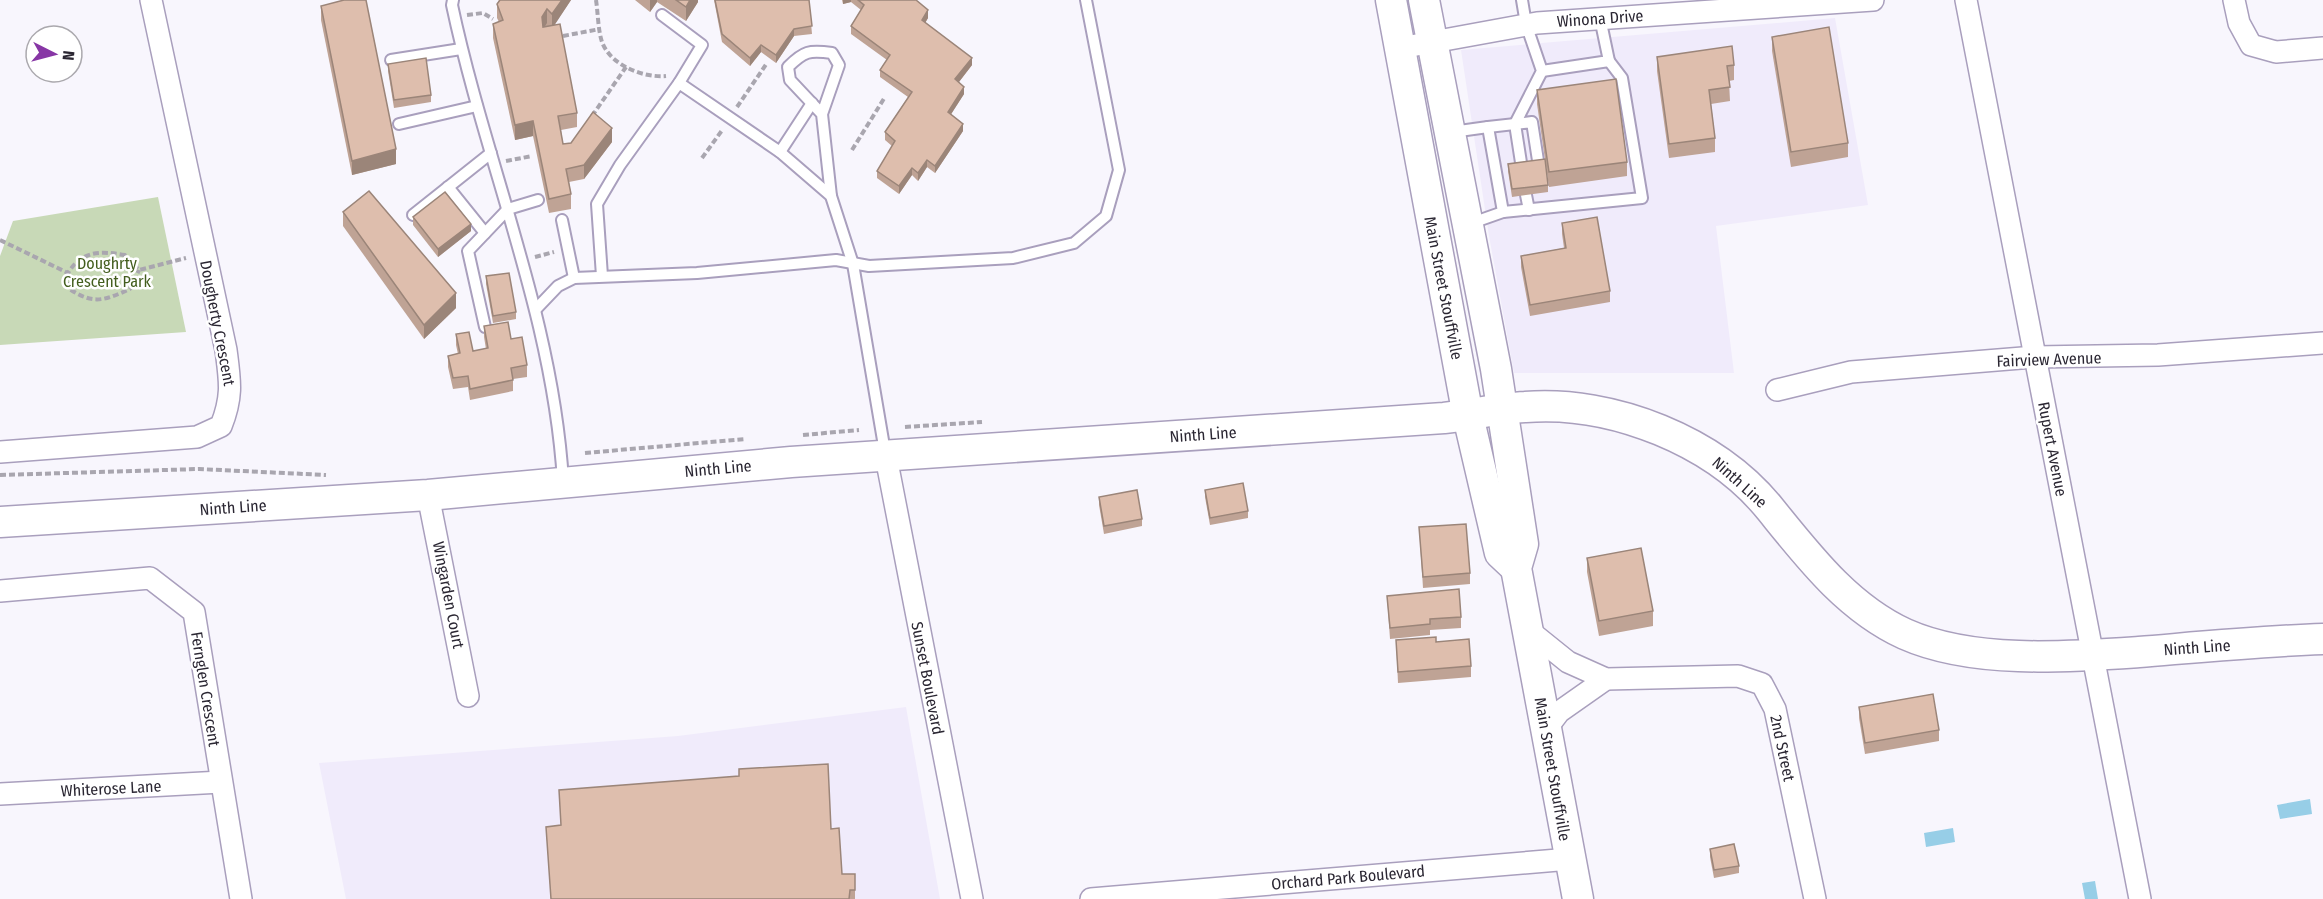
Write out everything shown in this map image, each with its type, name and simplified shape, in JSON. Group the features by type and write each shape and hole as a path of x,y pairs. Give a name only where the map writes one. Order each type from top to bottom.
{"main road":[{"name":"Main Street Stouffville","path":"1391,0 1468,416 1500,553 1516,568"},
{"name":"Main Street Stouffville","path":"1424,0 1503,411 1523,544 1516,568 1578,899"},
{"name":"Ninth Line","path":"0,522 428,495 563,481 1468,416 1525,406 1587,410 1644,423 1713,456 1770,507 1802,551 1861,608 1905,634 1967,651 2031,657 2093,655 2323,639"}],"street":[{"name":"Dougherty Crescent","path":"0,452 197,437 221,426 230,405 231,391 226,350 151,0"},
{"name":"Winona Drive","path":"1401,48 1526,24 1873,0"},
{"name":"Rupert Avenue","path":"1966,0 2140,899"},
{"path":"2234,0 2239,23 2251,45 2276,52 2323,48"},
{"name":"Fairview Avenue","path":"1777,390 1851,372 2035,357 2158,355 2323,343"},
{"name":"Sunset Boulevard","path":"886,457 972,899"},
{"name":"Wingarden Court","path":"428,495 468,696"},
{"name":"Fernglen Crescent","path":"0,591 150,578 194,612 241,899"},
{"name":"2nd Street","path":"1527,629 1568,662 1606,680 1737,676 1761,684 1775,709 1815,899"},
{"path":"1546,729 1559,712 1606,680"},
{"name":"Whiterose Lane","path":"0,794 221,782"},
{"name":"Orchard Park Boulevard","path":"1092,899 1569,859"}],"lane":[{"path":"453,0 454,16 477,106 537,308 555,404 563,481"},
{"path":"537,308 558,286 574,278 697,273 836,260 869,266 1013,258 1074,243 1106,216 1119,170 1086,0"},
{"path":"1522,0 1526,24 1542,71 1515,124 1522,169"},
{"path":"602,276 597,204 620,165 679,82 702,45 662,15"},
{"path":"1466,225 1503,213 1642,198 1622,78 1609,61 1600,18"},
{"path":"391,60 462,50"},
{"path":"822,114 790,80 788,67 802,53 817,51 832,53 839,65 822,114 831,196 854,264 886,457"},
{"path":"1542,71 1609,61"},
{"path":"679,82 780,152 831,196"},
{"path":"780,152 812,103"},
{"path":"399,124 477,106"},
{"path":"1449,132 1532,122 1539,167"},
{"path":"1488,127 1503,213"},
{"path":"413,215 448,187 492,158"},
{"path":"448,187 485,233"},
{"path":"1543,193 1546,208"},
{"path":"1526,195 1529,210"},
{"path":"485,327 468,251 507,209 538,200"},
{"path":"562,220 574,278"}],"path":[{"path":"596,0 602,43 609,54 626,67 652,77 671,76 679,82"},
{"path":"454,16 483,12 493,19"},
{"path":"563,36 600,29"},
{"path":"591,119 626,67"},
{"path":"852,150 885,98"},
{"path":"492,158 532,156"},
{"path":"0,240 68,273"},
{"path":"523,261 568,248"},
{"path":"139,270 125,255 99,251 75,262 68,273 68,288 83,299 100,301 130,289 139,270 204,253"},
{"path":"905,427 982,422"},
{"path":"799,435 859,430"},
{"path":"585,453 752,439"},
{"path":"0,475 199,469 332,476"}],"shaded area":[{"path":"1835,18 1868,205 1716,226 1734,373 1514,373 1489,236 1461,50"},
{"path":"906,707 940,899 346,899 319,763 678,736"}],"green space":[{"name":"Doughrty Crescent Park","path":"158,197 186,332 0,345 0,256 13,221"}],"water":[{"path":"2310,799 2312,814 2280,819 2277,805"},
{"path":"1953,828 1955,842 1926,847 1924,833"},
{"path":"2095,881 2098,899 2085,899 2082,883"}],"building":[{"path":"344,0 366,0 396,149 352,161 321,6"},
{"path":"500,0 562,0 552,14 547,9 542,17 543,27 560,24 577,113 558,116 563,144 571,143 593,112 612,128 584,165 566,169 571,194 549,199 533,121 515,125 493,24 503,20 497,4"},
{"path":"676,0 690,0 686,7"},
{"path":"715,0 809,0 812,26 794,29 776,55 761,45 750,58 722,34"},
{"path":"858,0 916,0 928,10 922,20 972,58 955,79 964,87 948,112 963,124 935,166 927,160 918,173 912,168 899,186 877,171 895,141 885,132 912,92 880,70 890,55 851,26 864,5"},
{"path":"1829,27 1848,143 1791,152 1772,37"},
{"path":"1732,46 1734,65 1727,66 1730,87 1709,90 1715,138 1669,144 1657,57"},
{"path":"426,58 431,95 394,100 388,64"},
{"path":"1616,79 1627,162 1549,172 1537,90"},
{"path":"1545,159 1548,185 1512,189 1508,164"},
{"path":"369,191 456,293 424,325 343,212"},
{"path":"445,192 471,224 438,249 413,217"},
{"path":"1597,217 1610,291 1530,305 1521,256 1566,248 1562,223"},
{"path":"509,273 516,312 493,316 486,276"},
{"path":"508,322 511,339 522,337 527,365 511,368 513,380 470,389 468,376 453,378 448,356 460,353 456,334 469,332 473,351 488,348 484,326"},
{"path":"1243,483 1248,511 1210,518 1205,490"},
{"path":"1137,490 1142,519 1104,526 1099,497"},
{"path":"1466,524 1470,573 1423,577 1419,527"},
{"path":"1641,548 1653,611 1599,621 1587,558"},
{"path":"1459,589 1461,617 1430,619 1430,624 1390,628 1387,596"},
{"path":"1436,637 1436,642 1469,639 1471,666 1398,672 1396,640"},
{"path":"1933,694 1939,730 1865,743 1859,707"},
{"path":"828,764 831,829 839,828 842,874 855,874 855,890 850,890 849,899 551,899 546,827 561,825 559,790 739,776 739,769"},
{"path":"1734,844 1739,866 1714,870 1710,849"}]}
